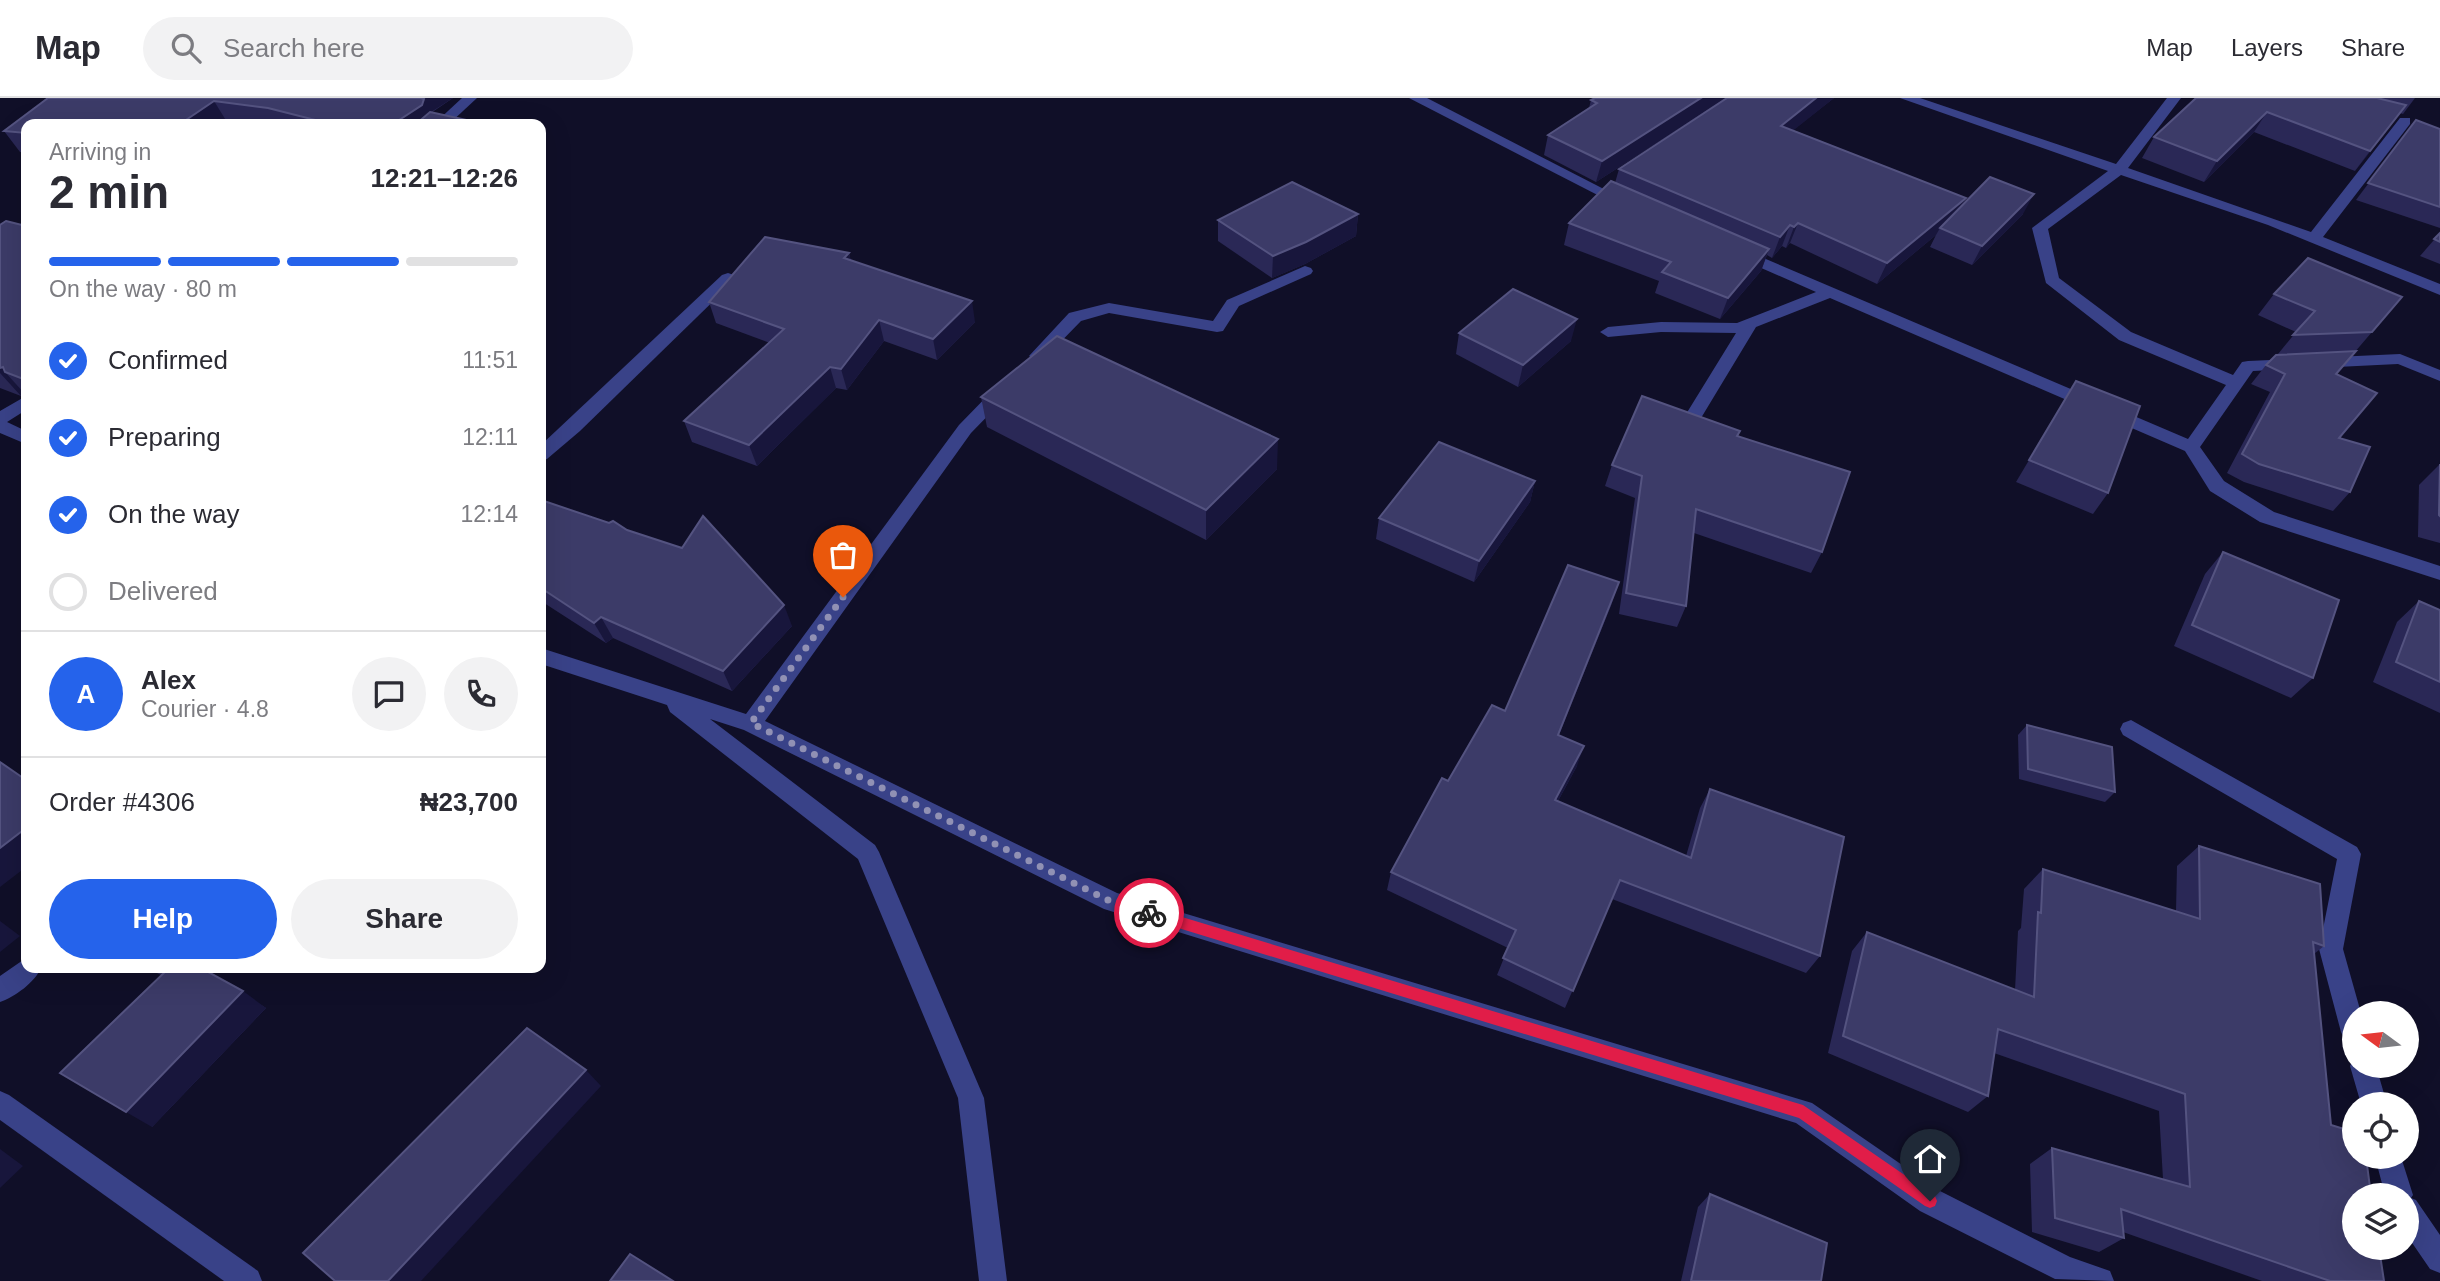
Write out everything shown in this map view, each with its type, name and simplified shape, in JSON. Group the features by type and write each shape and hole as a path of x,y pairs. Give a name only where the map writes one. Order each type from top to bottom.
{"street":[{"path":"447,119 470,98"},
{"path":"1416,98 1602,188 1634,207"},
{"path":"1907,98 2273,222 2440,290"},
{"path":"2174,98 2119,170 2040,228 2052,280 2125,336 2237,383"},
{"path":"2314,239 2405,121"},
{"path":"1720,244 2191,447 2217,486 2267,517 2440,573"},
{"path":"751,723 965,429 1075,317 1109,308 1217,327 1233,303 1305,271"},
{"path":"546,451 729,278"},
{"path":"1608,332 1661,327 1739,328 1830,292"},
{"path":"1692,419 1749,325"},
{"path":"2191,447 2248,366 2400,359 2440,376"},
{"path":"0,419 21,405"},
{"path":"0,426 21,436"},
{"path":"546,658 751,723 1112,902 1803,1112 1930,1201 2065,1269 2100,1281"},
{"path":"664,696 867,852 971,1098 993,1281"},
{"path":"2131,729 2349,854 2331,949 2345,1001"},
{"path":"0,990 22,973"},
{"path":"0,1104 248,1281"},
{"path":"2419,1229 2440,1259"}],"building":[{"path":"48,98 424,99 422,105 401,119 311,119 268,108 214,101 187,119 21,119 21,133 4,131"},
{"path":"1701,98 1602,161 1548,135 1597,103 1591,100"},
{"path":"1727,98 1816,98 1781,126 1966,198 1887,263 1798,223 1794,227 1790,225 1780,237 1619,169"},
{"path":"2196,98 2377,98 2406,105 2370,151 2267,112 2217,161 2154,137"},
{"path":"430,112 462,119 422,119"},
{"path":"2416,120 2440,129 2440,207 2368,183"},
{"path":"1990,177 2034,194 1982,246 1940,228"},
{"path":"1611,181 1769,249 1728,298 1662,272 1671,262 1569,223"},
{"path":"1292,182 1358,214 1273,256 1218,220"},
{"path":"6,221 21,225 21,378 5,372 3,367 0,368 0,225"},
{"path":"765,237 849,253 844,258 972,301 933,339 879,320 841,369 830,367 749,445 684,421 784,329 709,302"},
{"path":"2308,258 2402,297 2372,332 2293,335 2315,311 2274,294"},
{"path":"1513,289 1577,319 1523,365 1459,333"},
{"path":"1057,336 1278,439 1206,510 981,397"},
{"path":"2356,351 2336,374 2377,393 2339,438 2370,447 2350,492 2259,464 2242,454 2285,374 2266,365 2276,355"},
{"path":"2076,381 2140,406 2108,493 2029,460"},
{"path":"1642,396 1740,431 1737,436 1850,472 1822,552 1696,509 1686,606 1626,593 1642,476 1612,465"},
{"path":"1439,442 1535,481 1479,561 1379,518"},
{"path":"546,502 609,523 613,521 627,530 682,548 703,516 784,605 723,671 601,617 594,623 546,591"},
{"path":"2223,552 2339,600 2313,678 2192,625"},
{"path":"1568,565 1619,582 1558,735 1584,746 1555,800 1691,858 1710,789 1844,837 1820,956 1620,880 1573,991 1503,958 1516,930 1391,872 1442,778 1448,781 1492,705 1505,711"},
{"path":"2419,601 2440,610 2440,682 2396,662"},
{"path":"2027,725 2112,747 2115,792 2028,769"},
{"path":"0,762 21,777 21,832 0,848"},
{"path":"2199,846 2320,884 2324,946 2313,942 2331,1125 2342,1128 2342,1169 2368,1169 2369,1183 2342,1183 2342,1260 2381,1260 2384,1281 2330,1281 2121,1209 2124,1238 2055,1218 2052,1148 2190,1187 2185,1094 1998,1029 1988,1096 1843,1036 1867,932 2034,997 2043,869 2200,919"},
{"path":"164,973 210,973 243,991 126,1112 60,1073"},
{"path":"527,1028 586,1070 388,1281 335,1281 303,1253"},
{"path":"1710,1194 1827,1243 1821,1281 1691,1281"},
{"path":"630,1254 673,1281 610,1281"}],"way so far":[{"path":"843,597 751,723 1112,902 1149,913"}],"route":[{"path":"1149,913 1803,1112 1930,1201"}]}
